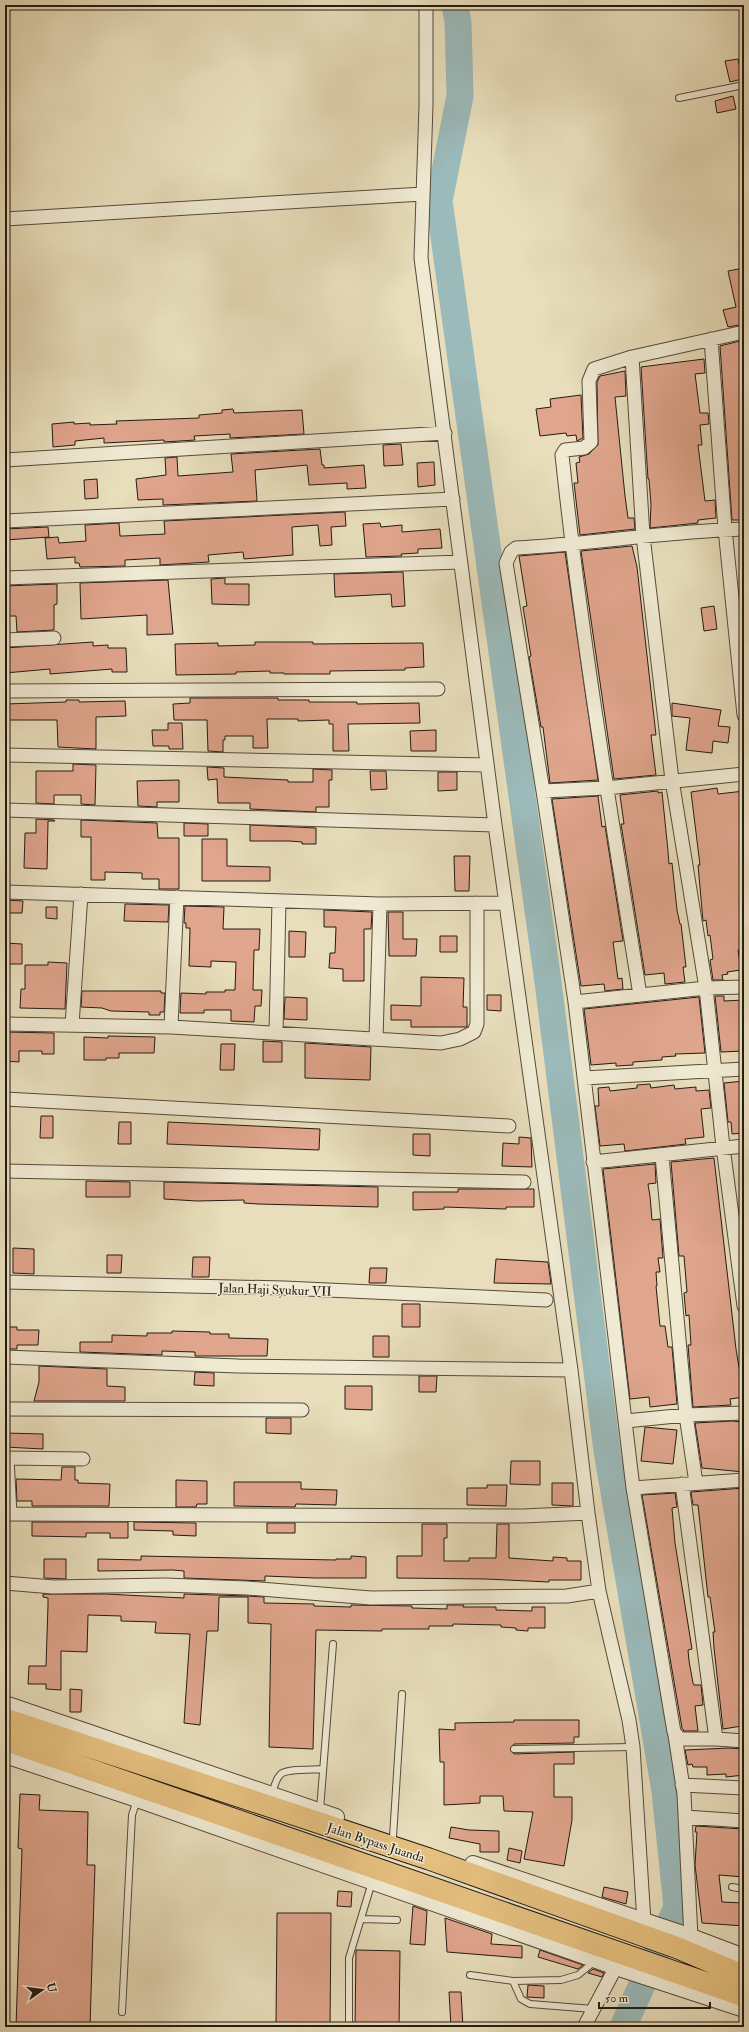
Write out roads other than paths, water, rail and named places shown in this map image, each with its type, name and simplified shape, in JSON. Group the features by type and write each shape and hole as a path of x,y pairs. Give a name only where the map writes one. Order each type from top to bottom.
{"highway":[{"name":"Jalan Bypass Juanda","path":"5,1718 38,1740 174,1805 457,1903 625,1964 744,1996"},
{"name":"Jalan Bypass Juanda","path":"5,1740 38,1740 198,1776 684,1940 744,1976"}],"street":[{"path":"426,5 426,105 421,258 495,825 571,1370 599,1591 629,1720 633,1747 642,1927"},
{"path":"5,219 423,194"},
{"path":"640,995 606,788 571,545 562,455 565,450 584,448 591,442 589,381 594,369 632,357 744,332"},
{"path":"711,339 725,530 744,715"},
{"path":"632,357 644,536 672,780 706,988 723,1148 744,1306"},
{"path":"5,460 444,433"},
{"path":"5,521 453,499"},
{"path":"744,529 644,536 571,545 516,548 511,552 506,563 575,1002 593,1162 626,1421 632,1488 675,1735 682,1785 685,1817 684,1940 744,1957"},
{"path":"5,578 461,562"},
{"path":"5,640 54,638"},
{"path":"5,691 438,689"},
{"path":"5,755 487,765"},
{"path":"543,791 606,788 672,780 744,774"},
{"path":"5,810 495,825"},
{"path":"5,892 380,904 506,904"},
{"path":"72,1025 81,894"},
{"path":"171,1027 177,897"},
{"path":"276,1033 279,901"},
{"path":"5,1024 171,1027 441,1042 460,1039 474,1032 476,1024 477,903"},
{"path":"376,1039 380,904"},
{"path":"575,1002 706,988 744,987"},
{"path":"584,1078 744,1069"},
{"path":"5,1099 509,1126"},
{"path":"593,1162 662,1156 744,1146"},
{"path":"662,1156 686,1415 696,1483"},
{"path":"5,1171 524,1182"},
{"name":"Jalan Haji Syukur VII","path":"5,1282 284,1288 546,1300"},
{"path":"5,1357 238,1366 571,1370"},
{"path":"5,1410 302,1410"},
{"path":"626,1421 686,1415 744,1413"},
{"path":"83,1459 6,1458 8,1514 523,1516 588,1513"},
{"path":"632,1488 744,1480"},
{"path":"682,1484 716,1739"},
{"path":"5,1583 53,1586 164,1585 247,1588 371,1598 567,1596 599,1591"},
{"path":"5,1704 38,1740 138,1799 174,1805 373,1880 457,1903 596,1960 625,1964 592,2009 584,2027"},
{"path":"675,1735 680,1739 744,1741"},
{"path":"5,1755 38,1740"},
{"path":"682,1785 744,1788"},
{"path":"271,1800 320,1812 393,1837 473,1870"},
{"path":"685,1817 744,1820"},
{"path":"658,1974 744,2009"}],"lane":[{"path":"680,98 744,85"},
{"path":"320,1812 333,1644"},
{"path":"393,1837 402,1694"},
{"path":"514,1749 633,1747"},
{"path":"271,1800 276,1780 281,1773 286,1771 323,1769"},
{"path":"122,2012 132,1815 138,1799"},
{"path":"350,2027 349,1958 373,1880"},
{"path":"732,1887 744,1889"},
{"path":"361,1919 397,1920"},
{"path":"470,1975 513,1981 561,1980 578,1975 596,1960"},
{"path":"513,1981 521,1999 530,2004 592,2009"}],"waterway":[{"path":"455,5 458,22 460,96 439,201 548,982 607,1451 665,1791 677,1907 623,2027"}]}
